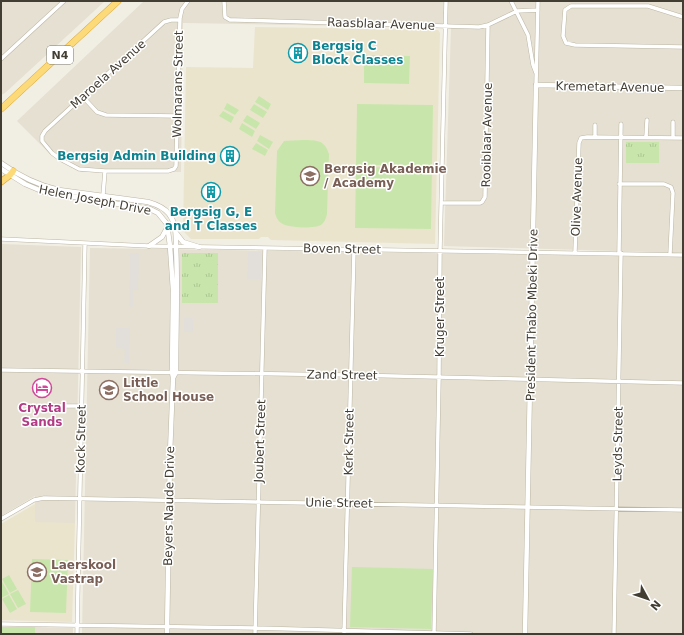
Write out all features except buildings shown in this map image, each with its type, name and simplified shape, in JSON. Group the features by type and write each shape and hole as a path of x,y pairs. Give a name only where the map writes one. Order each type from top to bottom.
{"highway":[{"name":"N4","path":"1,109 118,1"},
{"path":"1,182 12,173"}],"street":[{"path":"1,59 64,1"},
{"name":"Raasblaar Avenue","path":"224,1 224,15 227,19 235,20 478,27 488,25 517,11 538,10"},
{"name":"Kruger Street","path":"434,634 440,378 440,250 446,1"},
{"name":"President Thabo Mbeki Drive","path":"511,1 528,35 533,65 537,76 525,634"},
{"path":"537,76 538,1"},
{"name":"Wolmarans Street","path":"105,171 168,171 174,169 176,166 180,20 182,9 186,2"},
{"path":"683,17 648,6 571,6 566,8 564,14 563,36 565,42 568,44 683,47"},
{"name":"Maroela Avenue","path":"105,171 85,170 70,165 60,159 48,148 42,141 42,136 50,126 83,98 164,22 180,20"},
{"name":"Rooiblaar Avenue","path":"441,203 480,203 485,197 488,25"},
{"name":"Kremetart Avenue","path":"536,85 683,88"},
{"path":"83,98 97,112 106,115 177,116"},
{"path":"646,137 647,120"},
{"path":"673,122 673,138"},
{"name":"Leyds Street","path":"614,634 619,382 621,124"},
{"path":"595,125 595,137 683,138"},
{"name":"Olive Avenue","path":"575,252 579,141 584,137 595,137"},
{"name":"Helen Joseph Drive","path":"1,163 25,184 44,192 150,209 158,213 164,219 167,226"},
{"name":"Helen Joseph Drive","path":"1,169 59,190 103,195 148,202 157,205 168,213 172,219 176,231 176,246"},
{"path":"105,171 103,195 108,202"},
{"path":"620,184 664,184 671,187 673,193 670,254"},
{"path":"149,246 162,237 167,226"},
{"path":"167,226 170,246"},
{"path":"176,231 182,242 199,247"},
{"name":"Boven Street","path":"1,239 149,246 354,250 533,251 683,255"},
{"name":"Kock Street","path":"77,634 85,243"},
{"name":"Beyers Naude Drive","path":"167,634 170,454 174,378 173,290 170,246"},
{"name":"Beyers Naude Drive","path":"174,372 178,290 176,246"},
{"name":"Joubert Street","path":"255,634 265,248"},
{"name":"Kerk Street","path":"344,632 354,250"},
{"name":"Zand Street","path":"1,370 351,375 683,383"},
{"path":"48,410 54,406 81,406"},
{"name":"Unie Street","path":"1,520 37,499 79,498 169,501 258,501 683,510"},
{"path":"1,624 255,628 344,632 471,634"}],"shaded area":[{"path":"1,1 105,1 1,95"},
{"path":"144,1 683,1 683,253 444,246 451,28 183,23 181,172 81,172 52,156 17,121"},
{"name":"Bergsig Akademie / Academy","path":"255,27 438,30 440,33 435,244 271,240 268,237 261,237 259,239 191,239 183,231 186,67 253,68"},
{"path":"1,244 81,247 75,523 35,523 35,496 1,516"},
{"path":"90,248 683,257 683,634 82,634"},
{"path":"248,252 261,252 261,279 247,279"},
{"path":"130,253 139,253 138,290 133,290 133,307 129,306"},
{"path":"184,318 193,318 193,332 184,332"},
{"path":"116,328 130,328 129,363 124,363 125,349 116,348"},
{"name":"Laerskool Vastrap","path":"35,504 35,522 75,523 72,622 1,620 1,524"},
{"path":"35,627 73,628 73,634 35,634"}],"green space":[{"path":"364,55 410,56 409,84 364,83"},
{"path":"259,96 271,104 268,110 255,102"},
{"path":"227,103 239,110 235,115 224,109"},
{"path":"254,104 267,112 263,118 250,110"},
{"path":"357,104 433,105 432,165 356,165"},
{"path":"223,111 234,117 231,123 219,116"},
{"path":"247,115 260,123 256,129 243,121"},
{"path":"242,123 255,131 252,137 239,129"},
{"path":"260,135 273,142 269,149 257,141"},
{"path":"284,141 318,141 325,146 328,151 327,214 321,225 295,227 284,225 279,221 275,213 277,151"},
{"path":"626,142 659,142 659,163 626,163"},
{"path":"256,143 268,150 265,156 252,149"},
{"path":"356,167 432,168 431,229 355,228"},
{"path":"182,253 218,253 218,303 182,303"},
{"path":"32,559 68,560 66,613 30,612"},
{"path":"352,567 433,569 431,629 350,627"},
{"path":"9,575 17,589 10,593 2,579"},
{"path":"1,580 9,594 1,598"},
{"path":"18,590 26,604 18,608 10,594"},
{"path":"9,595 17,609 10,613 2,599"},
{"path":"1,627 35,627 35,634 1,634"}],"place":[{"name":"Bergsig C Block Classes","path":"298,53"},
{"name":"Bergsig Admin Building","path":"230,156"},
{"name":"Bergsig Akademie / Academy","path":"310,176"},
{"name":"Bergsig G, E and T Classes","path":"211,192"},
{"name":"Crystal Sands","path":"42,388"},
{"name":"Little School House","path":"109,390"},
{"name":"Laerskool Vastrap","path":"37,572"}]}
